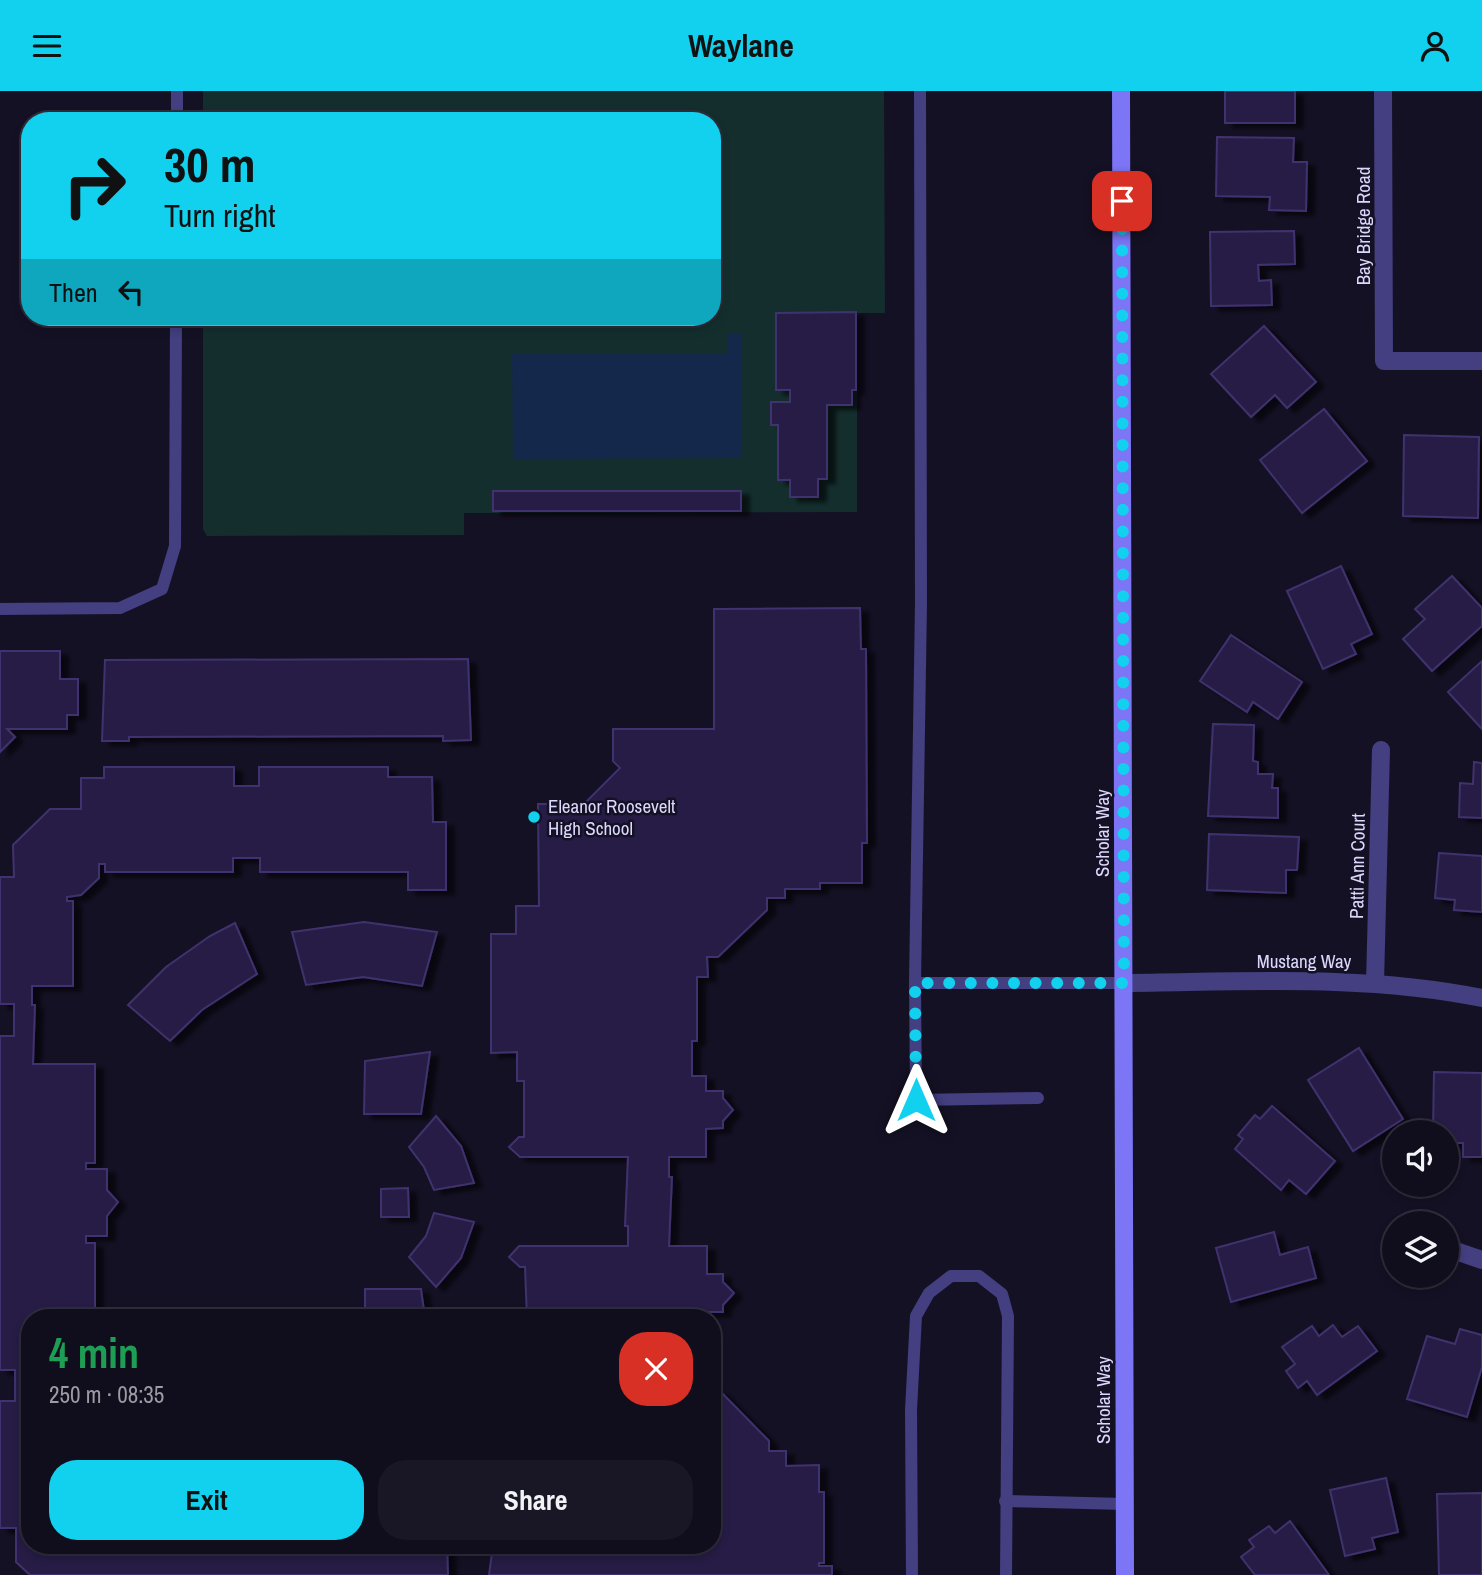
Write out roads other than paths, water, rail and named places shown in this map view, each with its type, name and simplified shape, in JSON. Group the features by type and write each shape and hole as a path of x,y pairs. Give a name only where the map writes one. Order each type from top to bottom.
{"street":[{"name":"Scholar Way","path":"1121,91 1125,1575"},
{"name":"Bay Bridge Road","path":"1383,91 1384,361 1482,361"},
{"name":"Patti Ann Court","path":"1376,983 1381,750"},
{"name":"Mustang Way","path":"1124,983 1376,983 1482,998"},
{"path":"1459,1252 1482,1260"}],"lane":[{"path":"177,91 177,112"},
{"path":"920,91 921,603 915,983 916,1100 1038,1098"},
{"path":"0,609 120,608 162,589 175,546 176,326"},
{"path":"915,983 1124,983"},
{"path":"912,1575 911,1411 916,1316 929,1293 951,1276 979,1276 1002,1294 1008,1316 1006,1575"},
{"path":"1006,1501 1125,1504"}],"water":[{"path":"728,333 742,333 742,458 513,459 512,354 728,353"}],"place":[{"name":"Eleanor Roosevelt High School","path":"534,817"}]}
